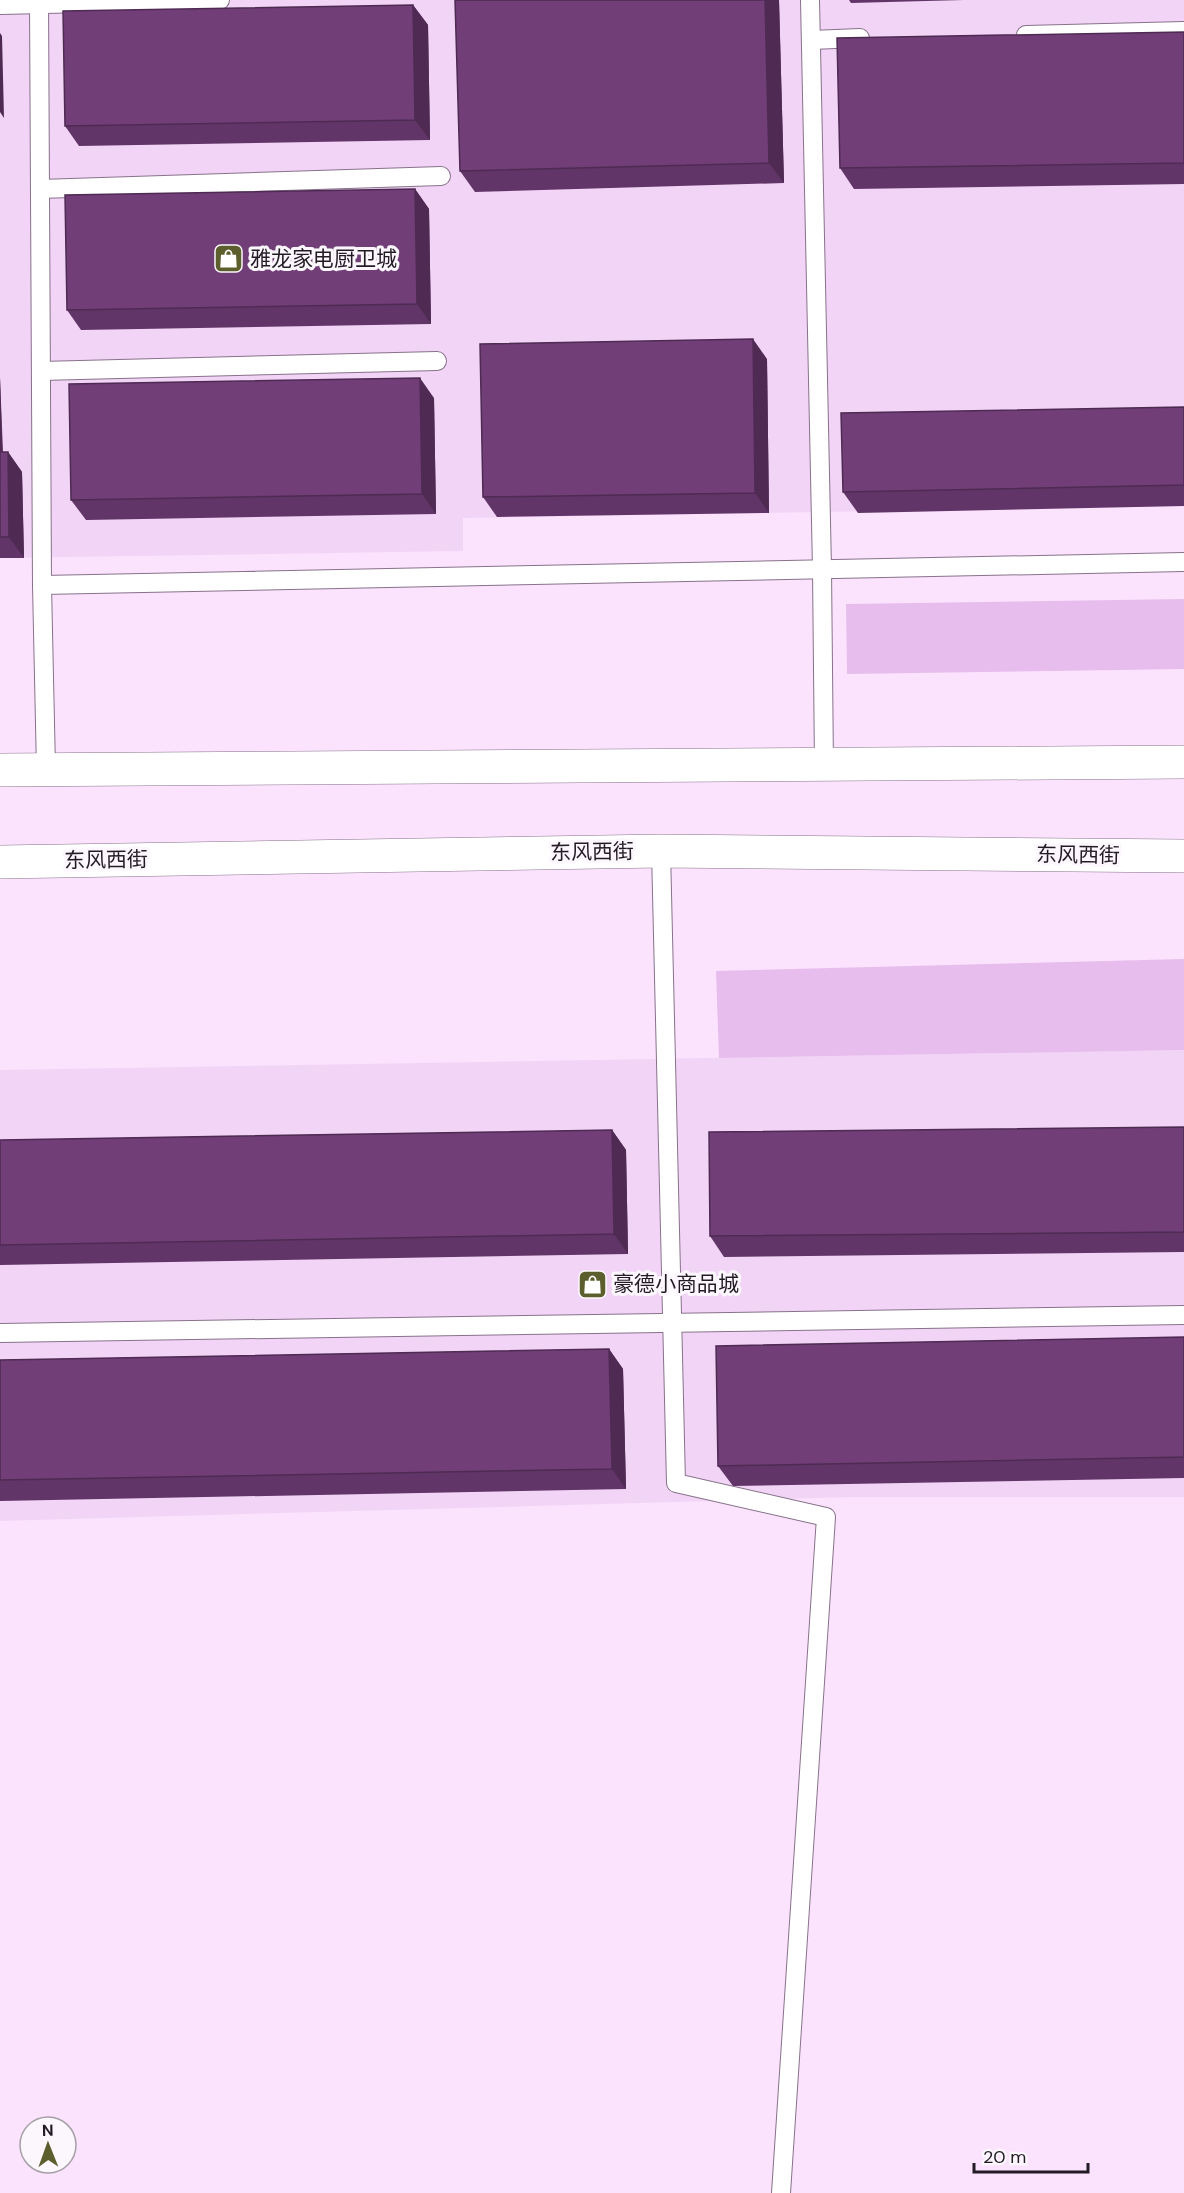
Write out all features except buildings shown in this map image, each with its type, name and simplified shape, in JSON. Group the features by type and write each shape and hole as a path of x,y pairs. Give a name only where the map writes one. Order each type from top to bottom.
{"main road":[{"path":"0,770 1184,762"},
{"name":"东风西街","path":"0,862 661,851 1184,856"}],"lane":[{"path":"0,5 39,2 220,0"},
{"path":"810,0 824,766"},
{"path":"39,2 42,585 46,769"},
{"path":"1009,35 1184,31"},
{"path":"811,39 881,38"},
{"path":"40,189 441,176"},
{"path":"41,371 437,361"},
{"path":"42,585 1184,562"},
{"path":"661,851 676,1483 826,1517 781,2193"},
{"path":"0,1333 1184,1315"}],"shaded area":[{"path":"0,0 1184,0 1184,506 463,518 463,551 0,558"},
{"path":"1184,599 1184,669 847,674 846,604"},
{"path":"1184,959 1184,1050 719,1058 716,971"},
{"name":"豪德小商品城","path":"1184,1050 1184,1497 852,1497 0,1521 0,1070"}],"place":[{"name":"雅龙家电厨卫城","path":"229,259"},
{"name":"豪德小商品城","path":"592,1284"}]}
